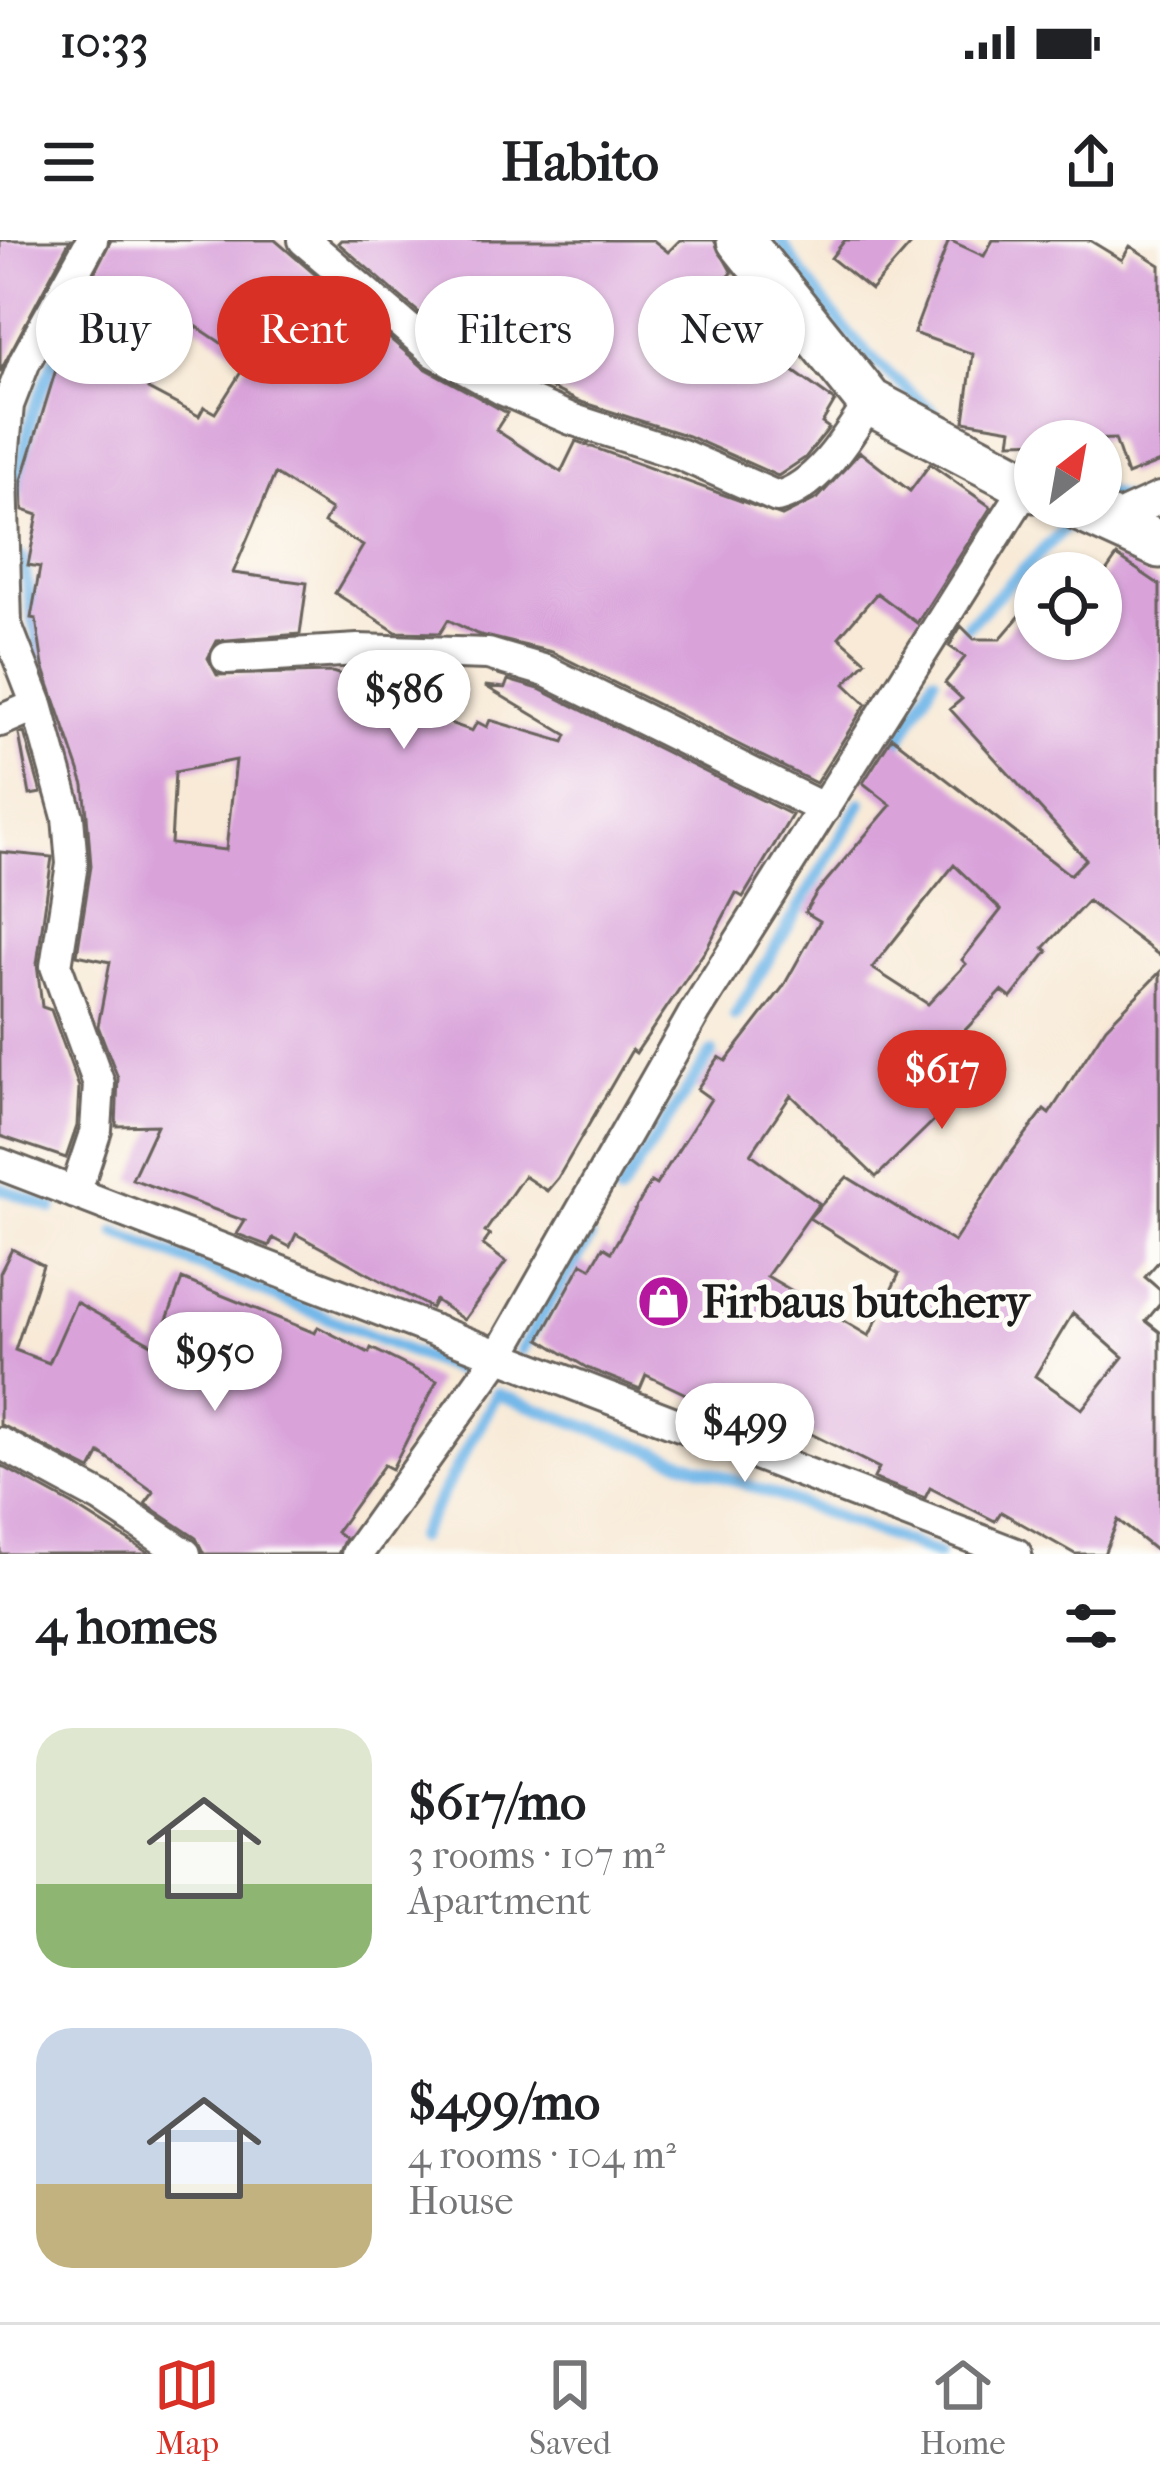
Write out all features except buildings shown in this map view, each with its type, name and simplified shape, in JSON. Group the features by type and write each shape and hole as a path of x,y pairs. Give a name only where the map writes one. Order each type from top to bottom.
{"street":[{"path":"75,1193 96,1130 99,1084 56,966 72,864 68,817 37,705 6,625 2,470 8,405 25,361 92,240"},
{"path":"304,240 435,352 571,419 682,454 777,497 794,493 841,447 870,402"},
{"path":"740,240 870,402 1014,479"},
{"path":"1122,507 1160,498"},
{"path":"357,1554 500,1354 695,1012 1014,514"},
{"path":"1122,527 1160,545"},
{"path":"227,658 358,650 488,655 546,671 824,809"},
{"path":"0,721 37,705"},
{"path":"0,1164 1016,1554"},
{"path":"0,1443 101,1498 185,1554"}],"waterway":[{"path":"780,240 849,333 934,412"},
{"path":"14,498 33,411 44,384"},
{"path":"1122,499 1133,503"},
{"path":"967,626 1065,528"},
{"path":"22,557 49,697"},
{"path":"891,756 934,678"},
{"path":"735,1016 861,803"},
{"path":"619,1194 712,1052"},
{"path":"0,1188 52,1208"},
{"path":"116,1232 455,1370"},
{"path":"521,1350 590,1238"},
{"path":"418,1538 497,1394 938,1554"}],"place":[{"name":"Firbaus butchery","path":"663,1301"}]}
